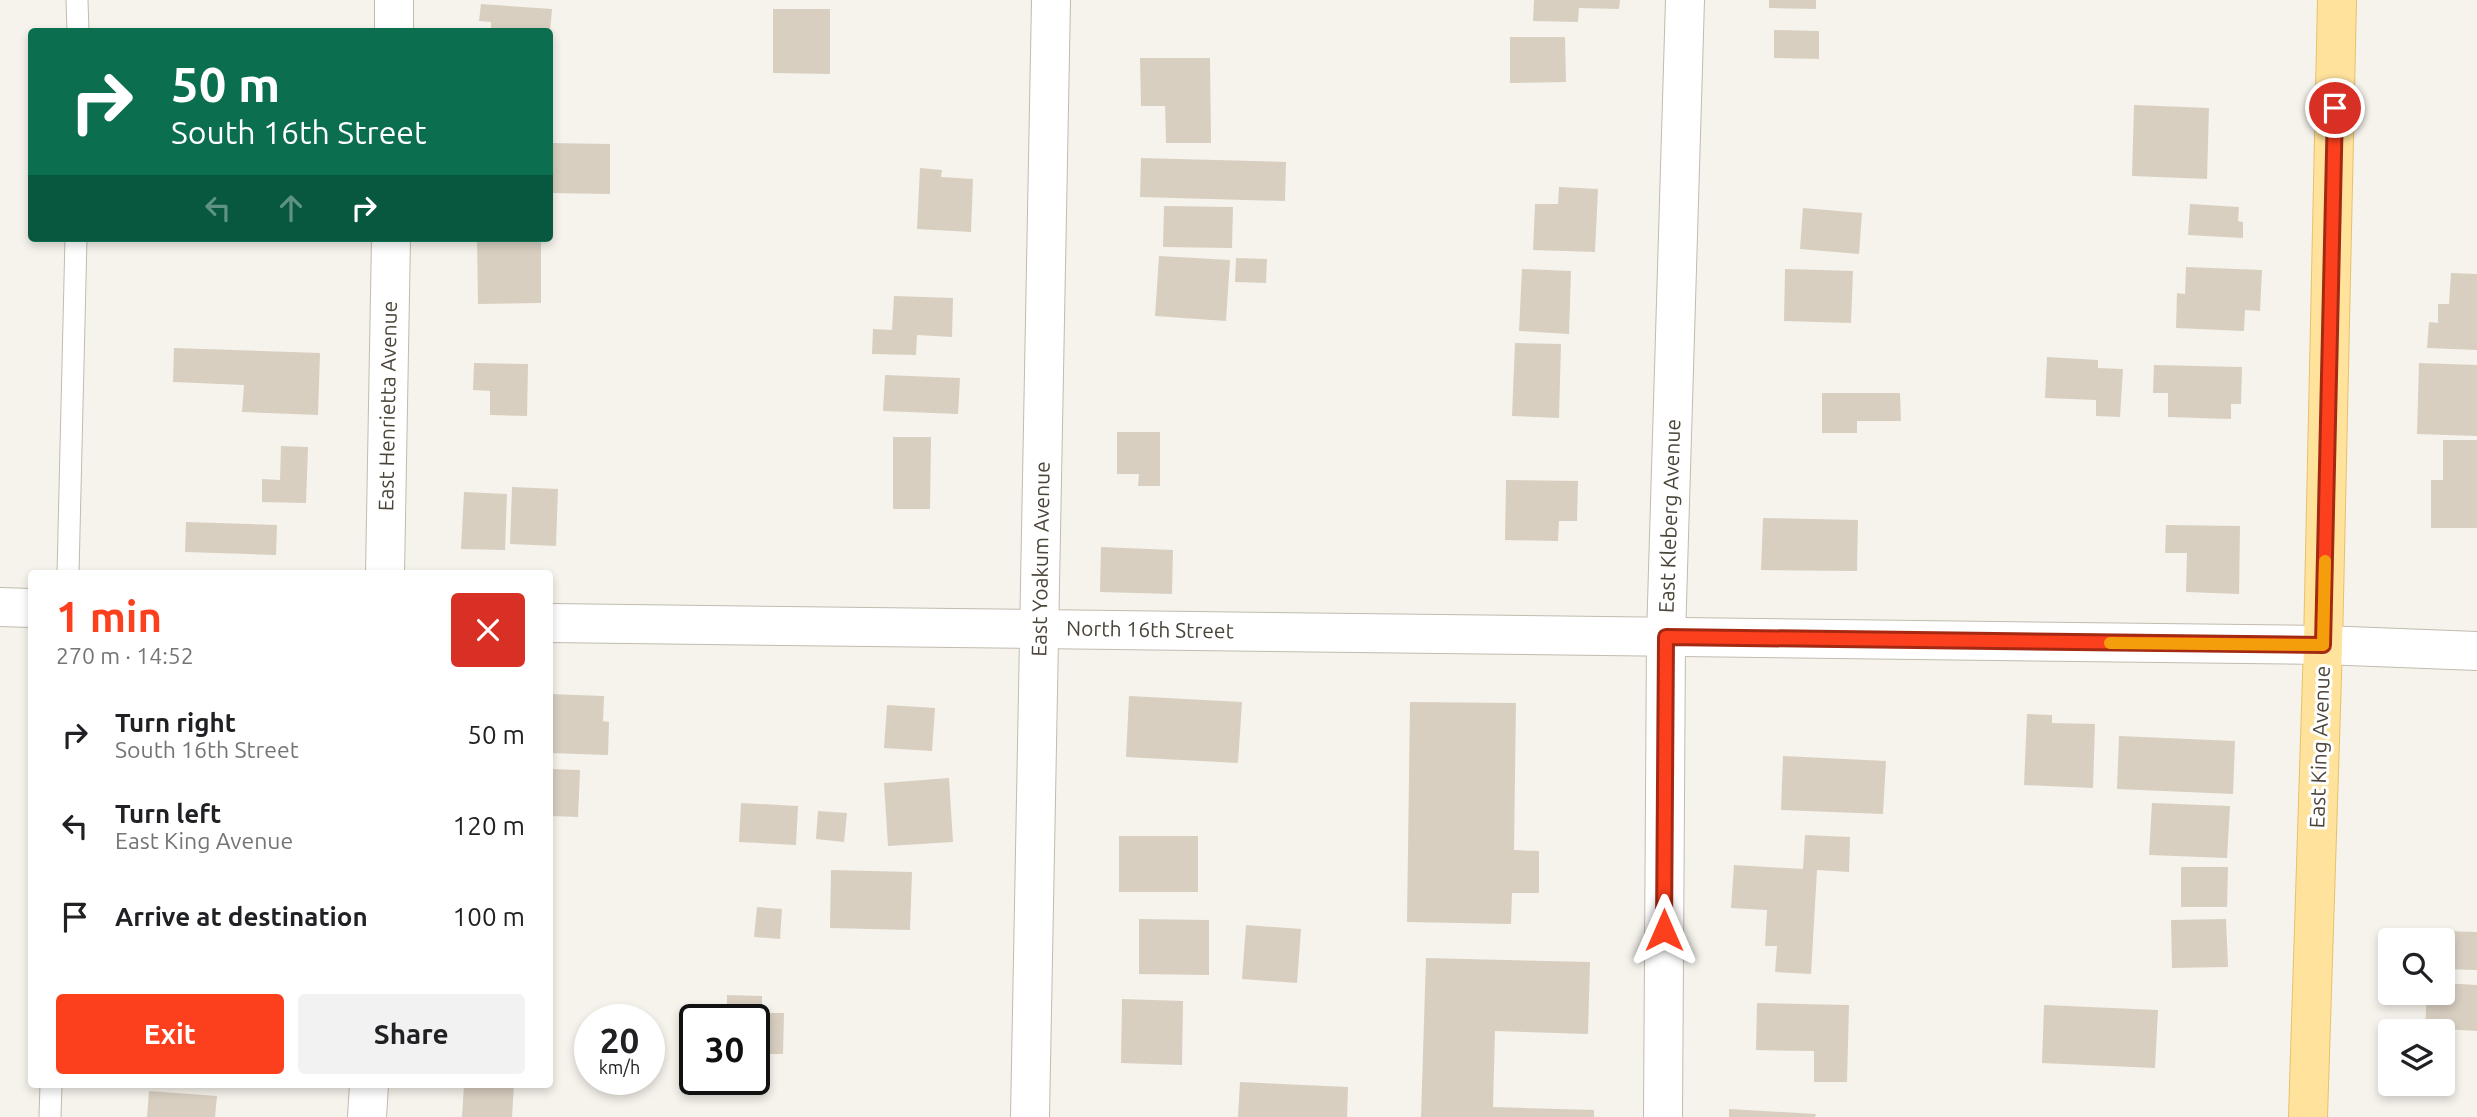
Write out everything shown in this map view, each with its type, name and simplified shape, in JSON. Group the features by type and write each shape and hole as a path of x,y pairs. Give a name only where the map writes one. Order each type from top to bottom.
{"main road":[{"name":"East King Avenue","path":"2308,1117 2323,645 2337,0"}],"street":[{"path":"394,0 394,28"},
{"name":"East Yoakum Avenue","path":"1030,1117 1051,0"},
{"name":"East Kleberg Avenue","path":"1663,1117 1666,637 1685,0"},
{"name":"East Henrietta Avenue","path":"386,570 391,242"},
{"path":"0,607 28,608"},
{"name":"North 16th Street","path":"553,623 2323,645 2477,651"},
{"path":"368,1117 369,1088"}],"lane":[{"path":"77,0 78,28"},
{"path":"68,570 76,242"},
{"path":"51,1088 51,1117"}],"building":[{"path":"1534,0 1620,0 1619,9 1579,8 1578,22 1533,21"},
{"path":"1769,0 1816,0 1816,9 1769,8"},
{"path":"481,4 552,9 550,28 491,28 491,22 479,21"},
{"path":"773,9 830,9 830,74 773,73"},
{"path":"1774,30 1819,31 1819,59 1774,58"},
{"path":"1510,37 1565,37 1566,82 1510,83"},
{"path":"1140,58 1210,58 1211,143 1166,143 1165,106 1141,106"},
{"path":"2134,105 2209,108 2207,179 2132,176"},
{"path":"553,143 610,144 610,194 553,193"},
{"path":"1141,158 1286,162 1285,201 1140,197"},
{"path":"920,168 942,170 941,177 973,179 971,232 917,229"},
{"path":"1559,187 1598,189 1595,252 1533,250 1535,204 1558,204"},
{"path":"2190,204 2239,207 2238,221 2243,222 2243,238 2188,235"},
{"path":"1164,206 1233,207 1232,248 1163,247"},
{"path":"1803,208 1862,213 1859,254 1800,249"},
{"path":"477,242 541,242 541,303 478,304"},
{"path":"1159,256 1230,260 1226,321 1155,316"},
{"path":"1236,258 1267,259 1266,283 1235,282"},
{"path":"2186,267 2262,270 2260,311 2245,310 2244,331 2176,328 2177,293 2185,294"},
{"path":"1522,269 1571,271 1569,334 1519,331"},
{"path":"1785,269 1853,271 1851,323 1784,321"},
{"path":"2451,273 2477,274 2477,350 2427,348 2429,322 2438,323 2438,304 2449,304"},
{"path":"894,296 953,298 952,337 917,335 916,355 872,354 873,329 892,330"},
{"path":"1515,343 1561,344 1559,418 1512,416"},
{"path":"174,348 320,353 318,415 242,412 244,385 173,382"},
{"path":"2047,357 2098,360 2098,368 2123,369 2120,417 2096,416 2096,400 2045,398"},
{"path":"474,363 528,364 527,416 490,415 490,391 473,390"},
{"path":"2419,363 2477,365 2477,436 2417,434"},
{"path":"2154,365 2242,367 2241,404 2231,404 2231,419 2168,417 2168,393 2153,393"},
{"path":"885,375 960,378 958,414 883,411"},
{"path":"1822,393 1900,393 1901,421 1857,421 1857,433 1822,433"},
{"path":"1117,432 1160,432 1160,486 1138,486 1139,474 1117,474"},
{"path":"893,437 931,437 930,509 893,509"},
{"path":"2443,440 2477,440 2477,528 2431,528 2431,480 2443,480"},
{"path":"281,446 308,447 306,503 262,502 262,479 280,480"},
{"path":"1506,480 1578,481 1577,521 1559,521 1558,541 1505,540"},
{"path":"512,487 558,489 556,546 510,544"},
{"path":"464,492 507,494 505,550 461,549"},
{"path":"1763,518 1858,520 1857,571 1761,570"},
{"path":"186,522 277,525 276,555 185,552"},
{"path":"2166,525 2240,526 2239,594 2186,592 2187,553 2165,553"},
{"path":"1101,547 1173,550 1172,594 1100,592"},
{"path":"553,694 604,696 603,721 609,722 608,755 553,753"},
{"path":"1129,696 1242,702 1238,763 1126,757"},
{"path":"1410,702 1516,703 1514,850 1539,851 1539,893 1512,893 1511,924 1407,922"},
{"path":"887,705 935,708 932,751 884,748"},
{"path":"2027,714 2052,715 2052,723 2095,724 2093,788 2024,785"},
{"path":"2119,736 2235,741 2233,794 2117,789"},
{"path":"1783,756 1886,761 1883,814 1781,810"},
{"path":"553,769 580,770 578,817 553,816"},
{"path":"949,778 953,842 888,846 884,783"},
{"path":"741,803 798,806 796,845 739,842"},
{"path":"2152,803 2230,806 2227,858 2149,855"},
{"path":"818,811 847,813 844,842 816,839"},
{"path":"1805,835 1850,837 1849,872 1817,870 1811,974 1775,972 1777,946 1765,946 1767,910 1731,908 1734,865 1803,869"},
{"path":"1119,836 1198,836 1198,892 1119,892"},
{"path":"2181,867 2228,867 2227,907 2181,907"},
{"path":"831,870 912,872 910,930 830,928"},
{"path":"757,907 782,909 780,939 754,937"},
{"path":"1139,919 1209,920 1209,975 1139,974"},
{"path":"2226,919 2228,967 2172,968 2171,920"},
{"path":"1246,925 1301,929 1297,983 1242,979"},
{"path":"2455,931 2477,932 2477,970 2455,969"},
{"path":"1426,958 1590,962 1588,1034 1495,1031 1493,1107 1594,1110 1594,1117 1421,1117"},
{"path":"2455,984 2477,985 2477,1031 2455,1030 2455,1019 2426,1019 2426,1005 2455,1005"},
{"path":"727,995 762,996 762,1004 727,1004"},
{"path":"1122,999 1183,1001 1182,1065 1121,1063"},
{"path":"1757,1003 1849,1005 1847,1082 1814,1082 1814,1051 1756,1050"},
{"path":"2044,1005 2158,1010 2155,1068 2042,1063"},
{"path":"770,1013 784,1013 783,1054 770,1054"},
{"path":"1240,1082 1348,1087 1347,1117 1238,1117"},
{"path":"464,1088 514,1088 512,1117 462,1117"},
{"path":"149,1091 217,1096 215,1117 147,1117"},
{"path":"1729,1109 1816,1114 1815,1117 1729,1117"}],"slow traffic":[{"path":"2110,643 2323,645 2325,561"}],"route":[{"path":"1664,930 1666,637 2323,645 2335,108"}]}
